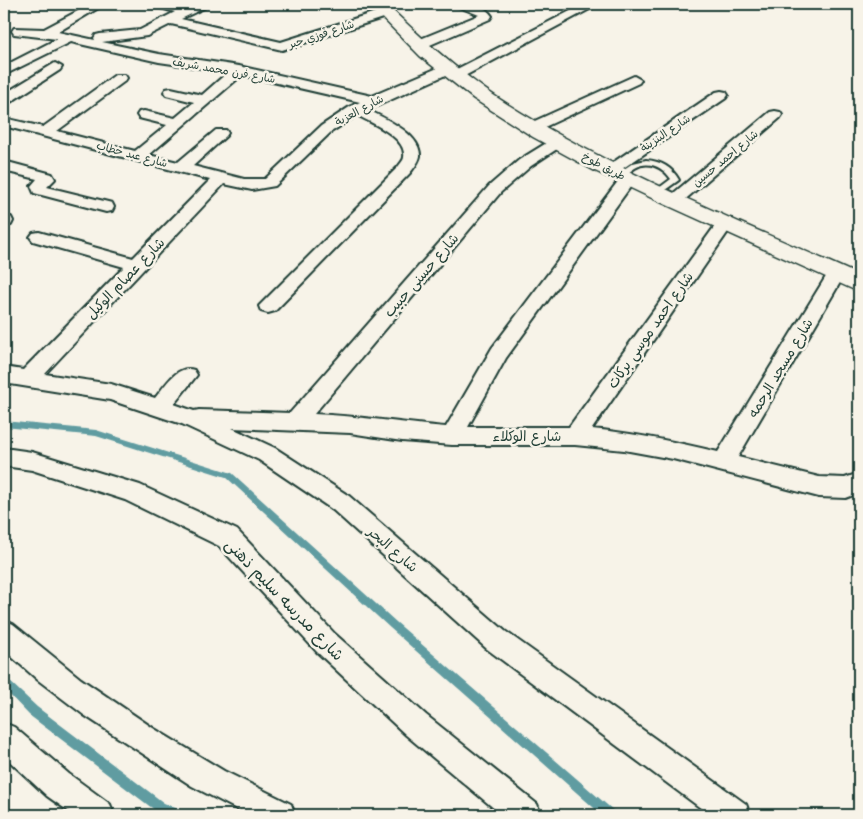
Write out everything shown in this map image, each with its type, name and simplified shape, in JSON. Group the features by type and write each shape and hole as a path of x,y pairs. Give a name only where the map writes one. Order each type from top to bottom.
{"main road":[{"name":"طريق طوخ","path":"381,8 418,45 450,73 558,142 619,175 859,284"}],"street":[{"path":"46,33 99,4"},
{"path":"161,4 186,12"},
{"path":"18,31 46,33 72,39 136,35 149,31 202,4"},
{"path":"418,45 486,16 483,12 464,4"},
{"name":"شارع العزبة","path":"260,185 275,179 326,129 356,110 373,101 450,73 593,4"},
{"name":"شارع فوزي جبر","path":"170,20 282,46 381,8"},
{"path":"6,66 72,39"},
{"name":"شارع فرن محمد شريف","path":"72,39 159,58 240,70 373,101"},
{"path":"4,100 56,67"},
{"path":"139,156 240,70"},
{"path":"46,132 120,78"},
{"path":"533,127 634,80"},
{"path":"171,92 205,100"},
{"name":"شارع البنزينة","path":"452,436 499,354 619,175 721,95"},
{"path":"268,306 404,170 412,158 411,146 404,136 356,110"},
{"path":"144,115 178,123"},
{"name":"شارع احمد حسين","path":"666,197 775,115"},
{"name":"شارع عبد خطاب","path":"4,122 221,178 260,185"},
{"path":"182,167 221,133"},
{"name":"شارع حسنى حبيب","path":"295,422 495,189 525,163 558,142"},
{"path":"4,166 46,177 47,179 38,186 40,190 106,207"},
{"name":"شارع عصام الوكيل","path":"28,378 221,178"},
{"name":"شارع احمد موسي بركات","path":"575,436 726,224"},
{"path":"39,237 136,265"},
{"name":"شارع مسجد الرحمه","path":"723,463 836,274"},
{"name":"شارع البحر","path":"4,375 110,392 190,418 267,454 341,503 496,640 735,815"},
{"path":"160,408 187,375"},
{"name":"شارع الوكلاء","path":"190,418 350,424 402,432 452,436 575,436 624,441 673,450 819,487 846,488 859,483"},
{"name":"شارع مدرسه سليم ذهنى","path":"4,457 32,461 132,492 228,538 326,643 416,726 526,815"},
{"path":"4,633 27,654 104,713 193,770 280,815"},
{"path":"4,737 58,785 99,815"}],"waterway":[{"path":"4,424 96,433 229,475 393,625 610,815"},
{"path":"4,682 33,711 160,807 178,815"}]}
